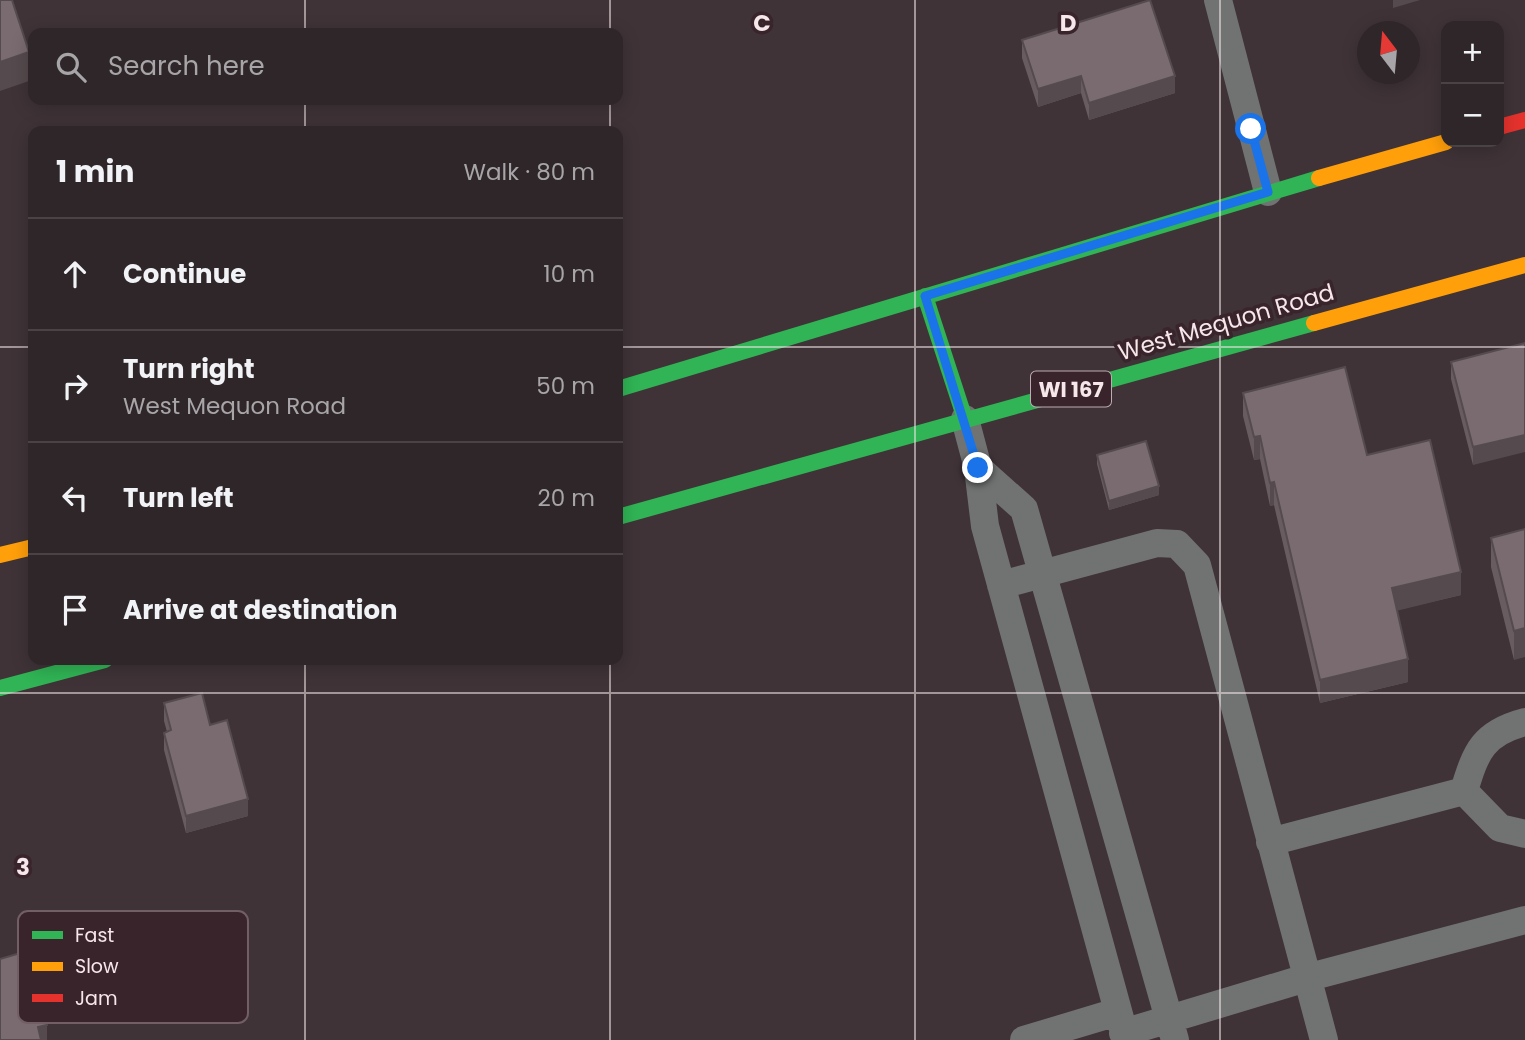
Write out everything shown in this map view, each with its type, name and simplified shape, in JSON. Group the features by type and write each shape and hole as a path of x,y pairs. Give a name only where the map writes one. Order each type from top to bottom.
{"main road":[{"path":"1504,126 1525,120"},
{"path":"623,387 1268,192 1441,144"},
{"name":"West Mequon Road","path":"623,516 1159,367 1332,315 1525,265"},
{"path":"925,296 965,419"},
{"path":"0,555 28,548"},
{"path":"0,688 86,665"}],"lane":[{"path":"1218,0 1268,192"},
{"path":"965,419 978,468 985,526 1122,1028"},
{"path":"978,468 1024,509 1172,1030"},
{"path":"1001,584 1157,543 1177,544 1198,565 1324,1040"},
{"path":"1464,790 1475,753 1504,727 1525,722"},
{"path":"1270,842 1464,790"},
{"path":"1464,790 1500,828 1525,834"},
{"path":"1024,1040 1122,1028 1172,1030 1306,978 1525,920"}],"building":[{"path":"0,0 12,0 28,52 0,62"},
{"path":"1150,0 1175,76 1089,103 1081,76 1038,89 1022,40"},
{"path":"1525,343 1525,435 1473,447 1451,362"},
{"path":"1345,367 1367,455 1430,440 1461,572 1392,588 1408,659 1320,680 1274,482 1270,483 1260,436 1254,437 1243,393"},
{"path":"1146,441 1159,486 1109,501 1097,455"},
{"path":"1525,529 1525,628 1514,631 1491,538"},
{"path":"202,693 210,725 227,720 248,799 186,816 164,733 171,730 164,703"},
{"path":"18,954 18,1023 46,1023 38,1027 41,1040 0,1040 0,959"}],"traffic: fast":[{"path":"623,387 1319,178"},
{"path":"925,296 965,419"},
{"path":"623,516 1314,323"},
{"path":"0,688 86,665"}],"traffic: slow":[{"path":"1319,178 1441,143"},
{"path":"1314,323 1525,265"},
{"path":"0,555 28,548"}],"traffic: jam":[{"path":"1504,126 1525,120"}],"route":[{"path":"978,468 925,296 1268,192 1251,129"}]}
